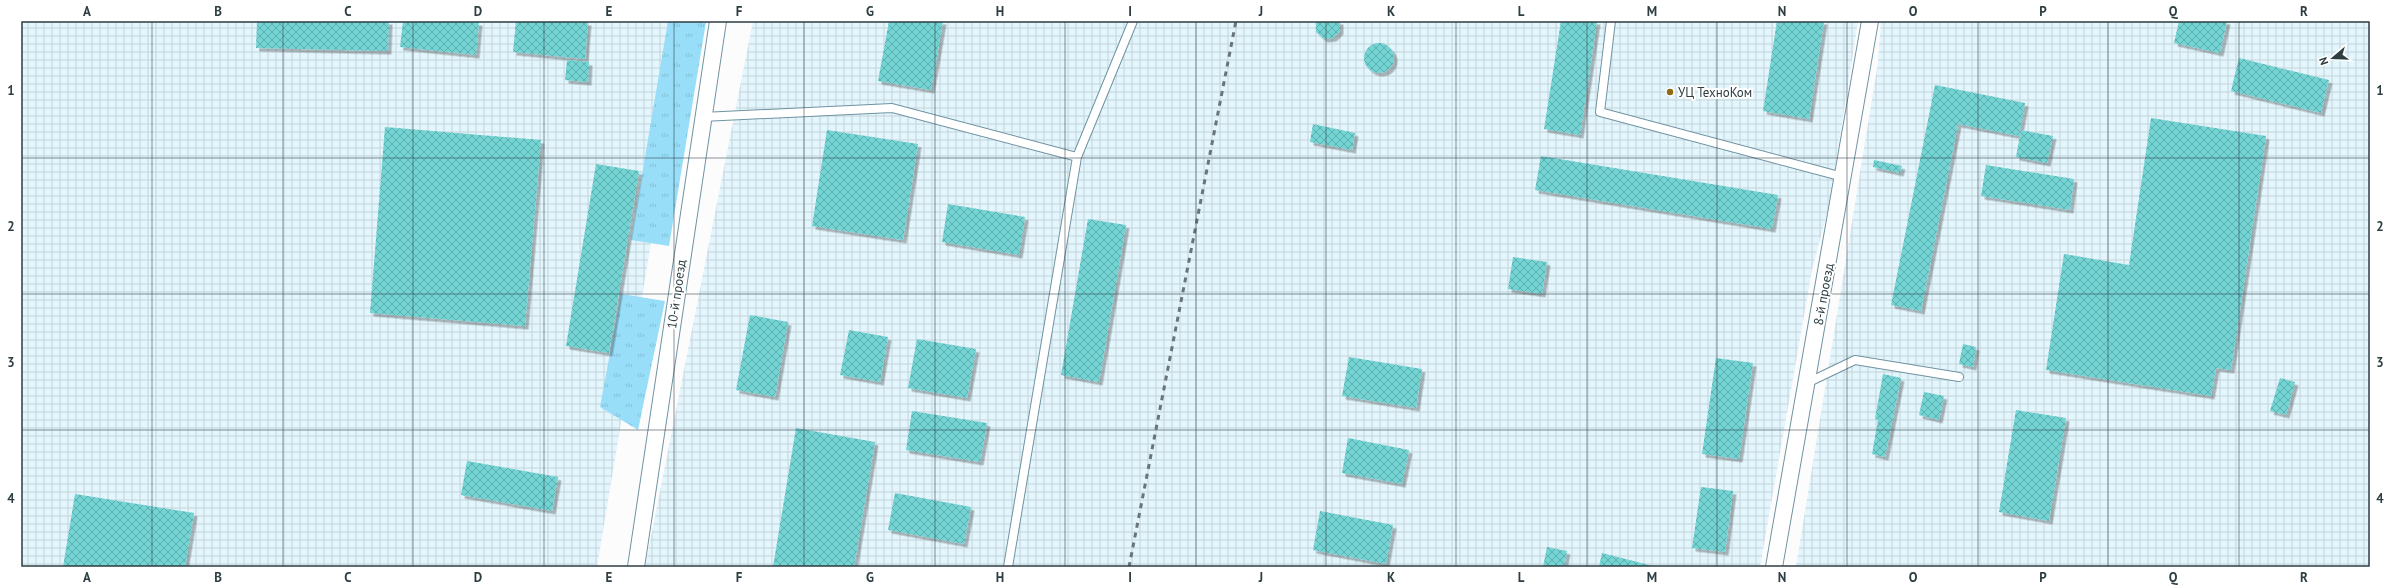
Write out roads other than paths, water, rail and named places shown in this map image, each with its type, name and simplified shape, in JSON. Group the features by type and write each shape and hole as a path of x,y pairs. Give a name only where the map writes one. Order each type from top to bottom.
{"street":[{"name":"10-й проезд","path":"636,567 702,117 718,21"},
{"name":"8-й проезд","path":"1774,567 1870,21"}],"lane":[{"path":"1008,567 1077,157 1133,21"},
{"path":"1611,21 1600,112 1843,177"},
{"path":"702,117 892,108 1077,157"},
{"path":"1807,383 1855,360 1958,377"}],"railway":[{"path":"1129,567 1236,21"}],"place":[{"name":"УЦ ТехноКом","path":"1670,92"}]}
